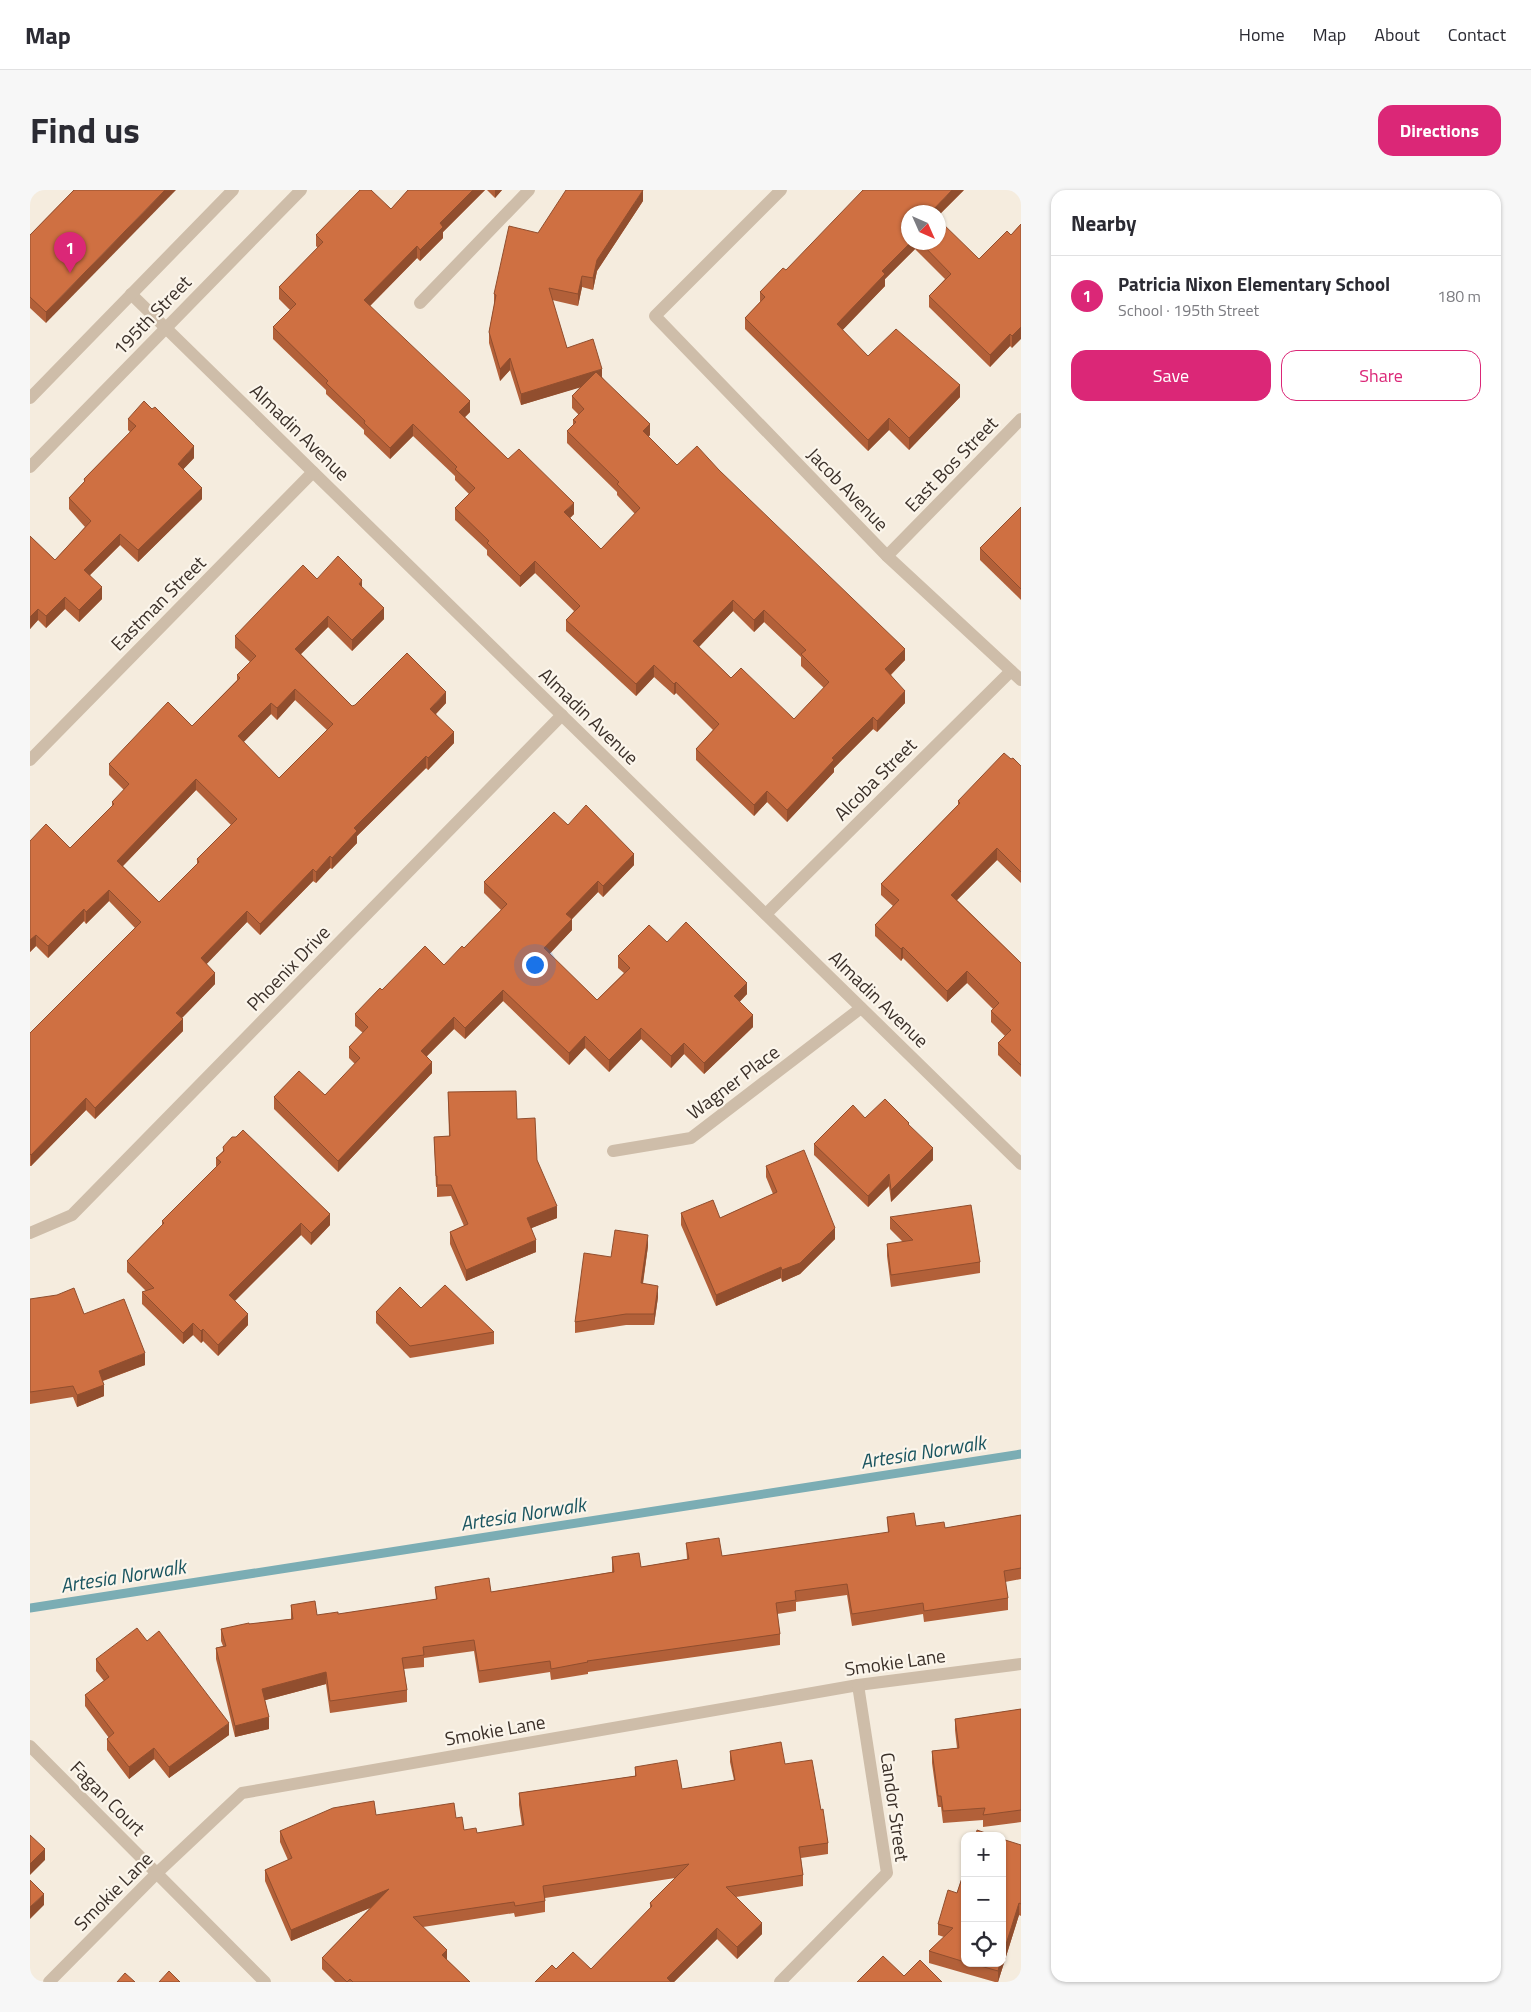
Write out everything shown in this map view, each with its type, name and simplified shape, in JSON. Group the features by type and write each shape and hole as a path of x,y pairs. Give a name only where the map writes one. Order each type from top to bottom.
{"street":[{"name":"195th Street","path":"30,398 233,190"},
{"name":"195th Street","path":"30,467 302,190"},
{"path":"420,303 529,190"},
{"name":"Jacob Avenue","path":"775,192 655,316 887,556 1021,680"},
{"name":"Almadin Avenue","path":"131,294 1021,1164"},
{"name":"East Bos Street","path":"887,556 1021,419"},
{"name":"Eastman Street","path":"30,760 313,472"},
{"name":"Alcoba Street","path":"766,914 1011,671"},
{"name":"Phoenix Drive","path":"30,1233 72,1215 562,715"},
{"name":"Wagner Place","path":"613,1151 691,1138 861,1008"},
{"name":"Smokie Lane","path":"49,1982 157,1872 242,1793 858,1685 1021,1664"},
{"name":"Candor Street","path":"780,1982 886,1873 858,1685"},
{"name":"Fagan Court","path":"30,1746 265,1982"}],"building":[{"path":"74,190 165,190 46,312 30,297 30,235"},
{"path":"360,190 371,190 391,209 408,190 473,190 440,223 443,227 420,250 417,246 364,300 470,401 459,412 508,459 519,449 574,503 564,512 601,549 640,508 617,484 619,482 567,431 576,422 573,420 584,409 572,396 596,372 650,424 643,431 677,465 697,446 719,470 905,649 885,669 905,691 877,721 873,717 832,758 834,760 787,810 767,791 754,805 696,749 719,724 676,682 674,684 654,665 636,684 566,620 580,606 535,561 520,576 487,543 489,541 455,508 475,488 455,469 457,467 413,424 390,448 326,383 328,381 273,327 296,304 279,287 323,242 316,235","holes":["733,600 754,620 764,610 806,650 801,654 829,682 794,719 741,668 731,678 693,641"]},
{"path":"566,190 643,190 597,260 593,278 582,276 578,294 549,288 567,348 593,339 602,369 521,394 510,358 500,369 489,332 496,295 494,294 509,226 538,233"},
{"path":"863,190 952,190 938,205 901,205 901,250 903,250 882,271 885,274 837,324 868,356 896,329 960,385 909,438 889,418 868,440 745,318 765,297 760,292 783,268 786,270"},
{"path":"1021,224 1021,327 1012,336 1010,334 990,355 929,296 951,274 928,250 946,250 946,227 979,259 1007,231 1011,235"},
{"path":"144,401 152,409 155,407 194,446 178,464 202,488 138,550 120,534 84,570 102,587 79,610 65,597 46,616 38,609 30,617 30,536 55,560 91,521 69,498 85,481 84,479 136,426 128,419"},
{"path":"1021,507 1021,589 980,548"},
{"path":"338,556 362,580 359,584 384,608 352,640 328,616 295,649 352,706 407,653 446,692 430,709 454,732 428,758 426,756 354,828 357,831 332,858 330,856 316,872 313,869 260,924 247,911 201,958 215,973 176,1013 183,1019 95,1108 86,1098 31,1155 30,1033 141,922 109,890 86,912 84,909 48,946 36,935 30,940 30,841 46,824 70,848 114,804 112,802 129,784 109,764 168,702 192,726 240,678 237,675 256,656 235,636 303,565 317,579","holes":["295,689 333,724 279,778 238,736 271,703 277,708","196,779 237,819 197,859 199,862 159,902 117,861"]},
{"path":"1004,753 1021,766 1021,872 997,848 951,895 1021,963 1021,1065 998,1043 1011,1030 991,1011 999,1003 967,971 947,991 903,947 901,949 875,925 899,900 881,884 960,803 958,801"},
{"path":"586,805 634,854 603,886 598,881 566,914 572,919 544,948 597,1000 630,968 618,956 649,925 667,942 686,922 747,983 734,996 753,1015 704,1063 684,1043 671,1056 641,1028 609,1060 585,1036 569,1053 503,990 465,1028 454,1017 421,1051 432,1062 338,1161 274,1097 299,1071 325,1095 360,1058 349,1047 368,1027 355,1014 380,988 382,990 425,946 444,965 462,946 464,948 507,904 484,882 554,812 568,825"},
{"path":"516,1091 517,1119 535,1118 537,1160 557,1206 527,1218 536,1240 466,1270 450,1232 468,1224 451,1185 437,1185 434,1137 450,1136 448,1092"},
{"path":"885,1099 933,1148 891,1190 889,1174 868,1196 814,1144 853,1105 865,1118"},
{"path":"243,1130 330,1214 311,1233 301,1223 229,1295 248,1314 218,1345 203,1329 201,1331 193,1323 183,1333 142,1292 154,1288 127,1261 164,1223 162,1221 221,1162 216,1158 224,1151 223,1147 232,1137 236,1137"},
{"path":"804,1150 835,1228 800,1263 782,1270 781,1267 716,1295 681,1213 713,1200 720,1218 777,1192 766,1166"},
{"path":"971,1205 980,1262 891,1275 887,1244 913,1240 890,1217"},
{"path":"615,1230 648,1235 641,1283 658,1286 654,1314 626,1314 575,1322 584,1253 611,1257"},
{"path":"445,1285 494,1332 410,1346 376,1312 400,1287 421,1308"},
{"path":"74,1288 84,1314 124,1299 145,1353 99,1371 104,1385 77,1395 73,1386 30,1392 30,1299 57,1295"},
{"path":"914,1513 916,1526 944,1522 945,1528 1021,1515 1021,1568 1004,1571 1008,1598 924,1611 923,1603 852,1614 847,1584 795,1591 796,1600 776,1603 780,1634 587,1661 551,1669 550,1661 479,1671 474,1640 423,1647 424,1655 402,1658 407,1690 330,1701 326,1672 262,1689 269,1717 235,1726 216,1648 226,1646 221,1629 249,1623 293,1619 291,1605 315,1601 317,1615 338,1612 338,1614 437,1599 435,1587 489,1578 491,1592 614,1572 612,1557 639,1553 641,1567 689,1559 686,1543 719,1538 722,1556 889,1532 887,1517"},
{"path":"137,1628 147,1641 159,1631 229,1723 169,1767 154,1748 129,1767 107,1739 114,1733 85,1695 109,1677 96,1659"},
{"path":"1021,1709 1021,1810 983,1815 985,1808 943,1811 941,1796 938,1796 932,1751 959,1748 955,1719"},
{"path":"781,1742 785,1764 812,1760 821,1810 823,1809 828,1843 799,1847 803,1875 726,1887 762,1923 737,1947 717,1928 667,1978 671,1982 535,1982 552,1965 556,1969 573,1952 591,1969 652,1906 650,1903 689,1864 543,1886 545,1901 515,1906 514,1902 413,1917 447,1950 442,1955 470,1982 353,1982 350,1979 347,1982 322,1958 389,1889 291,1930 265,1870 292,1858 280,1831 333,1808 374,1801 376,1815 454,1803 456,1818 462,1817 464,1830 476,1828 477,1833 524,1825 519,1793 636,1776 635,1767 677,1760 682,1789 735,1780 730,1751"},
{"path":"30,1835 45,1849 30,1864"},
{"path":"1006,1840 1021,1845 1021,1904 1019,1903 1006,1944"},
{"path":"30,1880 44,1894 30,1907"},
{"path":"961,1881 961,1961 929,1951 953,1928 938,1924 948,1890 957,1893"},
{"path":"883,1956 904,1976 920,1960 942,1982 857,1982"},
{"path":"984,1967 999,1967 998,1971"},
{"path":"169,1971 180,1982 159,1982"},
{"path":"125,1973 135,1982 117,1982"}],"waterway":[{"name":"Artesia Norwalk","path":"30,1608 1021,1454"}],"place":[{"name":"Patricia Nixon Elementary School","path":"70,273"}]}
